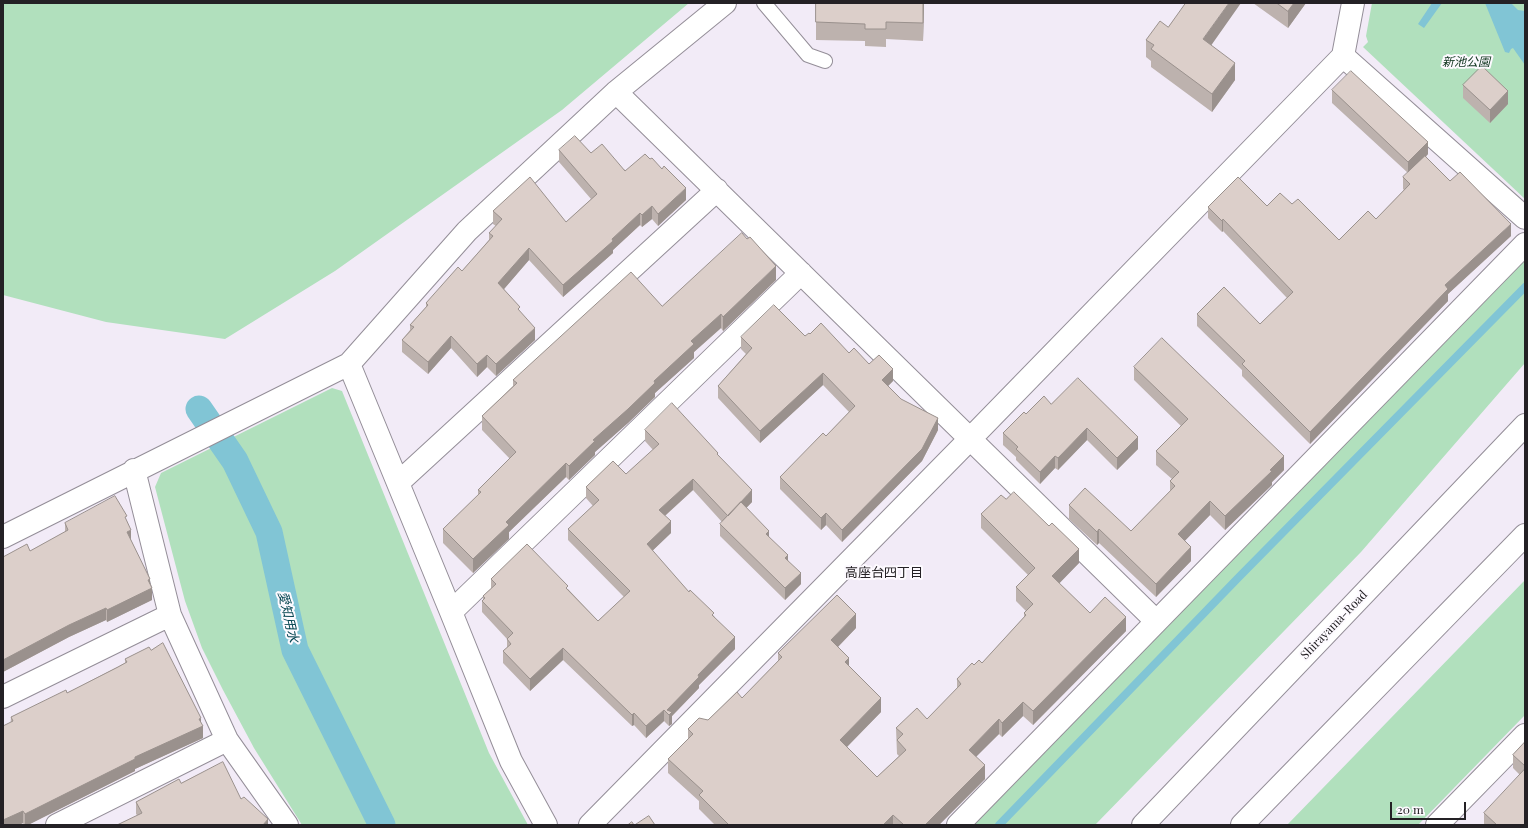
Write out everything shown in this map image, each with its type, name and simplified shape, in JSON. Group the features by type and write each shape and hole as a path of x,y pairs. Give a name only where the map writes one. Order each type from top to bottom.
{"street":[{"path":"3,536 348,364 467,231 616,92 725,3"},
{"path":"590,825 970,439 1343,56 1353,3"},
{"path":"1343,56 1525,218"},
{"path":"616,92 1156,621"},
{"path":"398,483 717,190"},
{"path":"958,825 1525,244"},
{"path":"451,612 801,273"},
{"path":"348,364 451,612 510,761 546,825"},
{"name":"Shirayama-Road","path":"1143,825 1525,425"},
{"path":"134,470 170,615 228,740 287,825"},
{"path":"1242,825 1525,535"},
{"path":"3,698 170,615"},
{"path":"1437,825 1525,735"},
{"path":"56,825 228,740"}],"lane":[{"path":"764,3 808,55 825,61"}],"green space":[{"path":"3,3 689,3 562,110 335,271 225,339 106,322 3,295"},
{"name":"新池公園","path":"1372,3 1525,3 1525,199 1363,47 1368,42 1366,36"},
{"path":"1525,258 1525,363 1361,552 1095,825 973,825"},
{"path":"332,388 342,391 489,753 528,825 302,825 254,748 202,648 185,601 155,487 161,473"},
{"path":"1525,580 1525,715 1418,825 1287,825"}],"water":[{"path":"1432,3 1442,3 1424,28 1418,24"},
{"path":"1485,3 1511,3 1518,10 1525,11 1525,65 1513,48 1509,53 1505,52"}],"building":[{"path":"816,3 923,3 923,23 886,22 886,29 865,29 865,24 816,22"},
{"path":"1186,3 1229,3 1203,39 1235,63 1212,94 1151,49 1154,45 1146,40 1160,21 1168,27"},
{"path":"1277,3 1294,3 1288,11"},
{"path":"1482,66 1508,91 1490,110 1463,85"},
{"path":"1351,71 1428,142 1408,162 1332,90"},
{"path":"575,136 591,153 602,144 625,171 645,154 650,159 652,158 662,169 664,166 686,188 658,214 652,206 642,215 640,213 612,239 613,241 563,285 529,248 498,283 520,307 518,309 535,328 496,364 487,355 477,364 451,336 428,362 402,340 414,327 410,325 428,305 426,303 458,267 462,271 493,236 489,233 502,219 493,211 530,177 566,222 597,194 559,150"},
{"path":"1425,156 1450,181 1460,172 1511,224 1445,285 1448,289 1310,432 1242,364 1245,361 1197,314 1224,287 1260,324 1293,292 1223,219 1222,221 1208,207 1238,177 1267,206 1280,193 1292,204 1298,199 1339,240 1368,211 1376,219 1410,184 1403,177"},
{"path":"742,233 747,239 750,237 776,266 723,317 721,314 691,341 694,344 654,381 655,383 593,440 595,441 569,466 566,463 506,522 509,525 473,559 443,529 481,492 478,490 516,452 482,416 517,383 513,380 631,272 662,306"},
{"path":"774,305 805,336 809,333 810,334 821,323 849,353 854,348 869,364 879,355 893,369 882,380 901,399 938,418 922,449 842,530 826,513 821,518 780,477 823,433 826,436 855,406 823,373 760,431 718,386 752,348 741,337"},
{"path":"1162,338 1284,456 1270,470 1272,471 1225,516 1210,501 1178,534 1191,547 1156,584 1099,529 1097,532 1069,505 1085,488 1131,531 1175,486 1170,481 1179,472 1156,451 1188,419 1134,367"},
{"path":"1078,378 1138,437 1117,458 1087,428 1058,458 1055,456 1040,472 1016,449 1018,447 1003,433 1024,412 1026,414 1044,396 1051,404"},
{"path":"672,403 718,453 717,454 752,490 728,516 693,479 659,510 671,521 647,544 689,592 690,590 714,613 712,615 735,637 667,710 672,712 669,715 664,710 646,726 634,713 632,715 563,648 530,679 503,651 511,644 507,639 513,633 482,601 485,598 483,596 496,584 491,579 527,544 568,586 566,588 598,621 630,591 568,529 599,500 586,487 613,461 626,474 659,444 645,430"},
{"path":"1014,492 1049,526 1052,523 1079,549 1052,576 1090,613 1105,597 1126,617 1033,711 1023,702 1002,723 999,719 969,750 985,765 925,825 904,825 893,815 883,825 729,825 699,795 703,791 668,759 693,734 688,729 699,718 708,720 737,692 742,698 782,657 778,653 837,595 856,614 831,640 849,658 845,662 881,698 840,740 877,777 906,750 897,740 903,734 896,728 917,708 927,719 961,684 957,679 972,663 974,665 979,660 982,663 1026,615 1024,613 1033,604 1016,587 1035,568 981,514 1001,495 1006,499"},
{"path":"115,496 127,516 125,517 131,530 127,532 150,579 148,580 152,588 107,610 106,608 69,625 3,660 3,557 27,544 30,551 68,530 65,523"},
{"path":"741,502 769,531 766,534 788,555 785,558 801,573 785,588 720,524"},
{"path":"163,643 201,718 199,719 203,726 135,757 135,759 25,814 23,811 3,820 3,726 13,721 11,717 66,690 67,693 127,662 125,659 149,647 151,650"},
{"path":"1525,742 1525,766 1513,755"},
{"path":"223,762 241,799 244,797 268,819 263,825 117,825 142,813 136,802 179,779 181,783"},
{"path":"1525,769 1525,825 1497,825 1484,813"},
{"path":"649,816 655,825 635,825"}],"waterway":[{"path":"999,825 1237,579 1525,287"},
{"name":"愛知用水","path":"199,409 235,461 269,532 295,650 382,825"}],"district":[{"name":"高座台四丁目","path":"884,573"}]}
